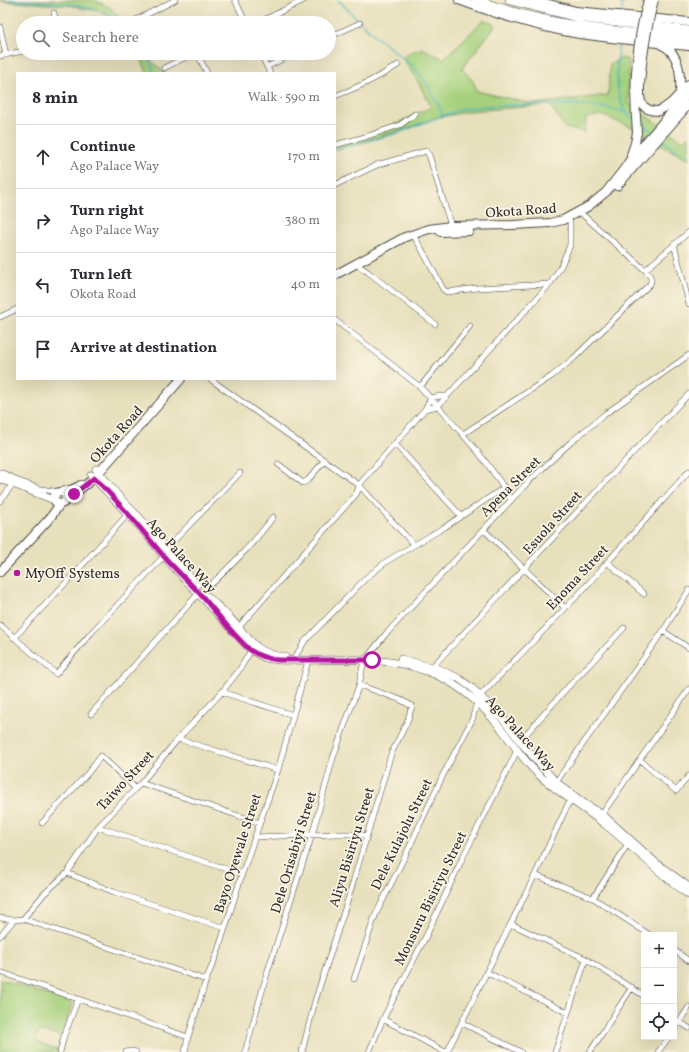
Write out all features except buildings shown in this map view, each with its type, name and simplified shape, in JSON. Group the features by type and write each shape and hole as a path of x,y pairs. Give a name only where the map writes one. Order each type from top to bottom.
{"highway":[{"path":"476,0 541,19 608,34 633,28 689,31"},
{"path":"510,0 578,17 608,18 633,28 689,39"}],"main road":[{"path":"459,0 532,23 572,32 608,34"},
{"path":"534,0 608,18"},
{"path":"630,160 637,132 635,92 637,62 641,28 648,0"},
{"path":"654,0 644,44 640,98 645,108 651,111 658,111 673,101 689,84"},
{"path":"633,28 689,22"},
{"path":"633,28 648,41 663,46 674,56 680,71 680,93"},
{"path":"648,41 689,46"},
{"name":"Okota Road","path":"336,278 394,243 412,234 429,229 450,226 544,229 560,226 570,222 604,200 671,119 689,92"},
{"name":"Okota Road","path":"671,119 689,104"},
{"name":"Okota Road","path":"336,275 414,238 432,233 550,223 563,220 589,206 618,182 630,160 649,144"},
{"name":"Okota Road","path":"95,474 175,380"},
{"name":"Okota Road","path":"59,498 95,474 180,380"},
{"path":"0,473 13,481 59,498"},
{"name":"Ago Palace Way","path":"95,474 128,514 251,650 269,660 308,661 366,658 394,662 427,671 451,683 479,699 503,719 556,782 585,804 602,814 655,862 689,887"},
{"name":"Ago Palace Way","path":"95,474 139,516 164,553"},
{"path":"0,479 13,481"},
{"path":"0,572 50,518 59,498"},
{"path":"0,566 43,521 59,498"},
{"name":"Ago Palace Way","path":"201,593 229,617 255,646 261,650 280,656 295,657 398,658 418,662 458,678 472,688 515,753 570,800 591,814 689,895"},
{"path":"532,767 542,766"},
{"path":"537,773 542,766"}],"street":[{"path":"144,16 175,0"},
{"path":"235,0 243,16"},
{"path":"272,16 304,0"},
{"path":"336,34 360,24"},
{"path":"0,27 3,56 16,53"},
{"path":"164,68 180,60"},
{"path":"200,60 206,72"},
{"path":"264,60 270,72"},
{"path":"267,67 280,60"},
{"path":"336,96 384,74 398,65"},
{"path":"336,145 365,138 400,125 415,114"},
{"path":"336,185 377,165 426,151 429,155 450,226"},
{"path":"463,434 552,376 574,358 650,284 652,280 651,277 643,268 583,215"},
{"path":"425,409 438,406 550,284 561,266 570,245 570,222"},
{"path":"643,268 689,232"},
{"path":"414,238 420,246 443,289 447,292 477,288 550,284"},
{"path":"674,244 689,304"},
{"path":"357,265 435,324"},
{"path":"0,317 16,309"},
{"path":"336,321 420,387 431,398 463,434 505,487 511,500"},
{"path":"420,387 470,326"},
{"name":"Apena Street","path":"366,658 385,635 528,482 594,423 689,355"},
{"path":"211,380 359,486 414,545"},
{"name":"Esuola Street","path":"432,667 525,570 597,490 689,394"},
{"path":"238,628 357,493 359,486 425,409 431,398 440,396 446,397"},
{"path":"395,444 461,516"},
{"path":"278,464 300,481 305,483 324,461"},
{"name":"Enoma Street","path":"479,699 565,608 689,471"},
{"path":"0,625 56,674 164,553 240,473"},
{"path":"0,501 13,481"},
{"path":"295,657 305,641 366,578 387,561 505,487"},
{"path":"14,638 128,514"},
{"path":"91,714 201,593 227,570 273,517"},
{"path":"484,530 565,608"},
{"path":"607,562 644,594"},
{"path":"556,782 663,630 689,590"},
{"path":"520,741 567,688 624,628"},
{"path":"663,630 689,648"},
{"name":"Taiwo Street","path":"23,920 44,894 67,873 98,826 141,783 178,739 222,692 240,669 251,650"},
{"name":"Dele Orisabiyi Street","path":"245,1052 268,970 312,835 333,758 359,685 366,658"},
{"name":"Bayo Oyewale Street","path":"185,1052 188,1037 206,980 226,928 242,874 278,770 308,661"},
{"name":"Aliyu Bisiriyu Street","path":"302,1052 315,1001 347,903 391,754 407,722 412,706 402,700 359,685"},
{"path":"602,814 689,689"},
{"path":"222,692 293,715"},
{"name":"Dele Kulajolu Street","path":"354,979 375,916 442,777 472,720 479,699"},
{"path":"178,739 278,770"},
{"name":"Monsuru Bisiriyu Street","path":"370,1052 383,1019 426,936 463,857 515,753"},
{"path":"42,823 88,773 101,756 135,788"},
{"path":"640,760 676,791 689,776"},
{"path":"141,783 260,823"},
{"path":"383,1019 446,1052 511,924 570,800"},
{"path":"98,826 242,874"},
{"path":"255,837 352,834 366,836"},
{"path":"593,898 628,844"},
{"path":"67,873 114,892 226,928"},
{"path":"535,874 593,898 645,932"},
{"path":"0,918 23,920 206,980"},
{"path":"0,936 14,920"},
{"path":"511,924 586,960 641,994"},
{"path":"677,952 689,961"},
{"path":"555,1052 586,960"},
{"path":"0,972 188,1037"},
{"path":"486,972 568,1013"},
{"path":"590,1052 632,987"},
{"path":"60,1052 64,1036 78,999"},
{"path":"677,1026 689,1007"},
{"path":"677,1020 689,1028"},
{"path":"462,1023 521,1052"},
{"path":"658,1052 667,1040"},
{"path":"126,1052 136,1052"}],"green space":[{"path":"94,0 110,7 118,16 108,16 102,12 75,6 0,1"},
{"path":"484,20 496,25 462,69 473,81 477,91 533,104 608,95 610,64 622,58 629,60 629,103 683,141 689,135 689,159 664,147 636,129 601,115 586,118 585,133 565,128 550,105 471,111 436,118 406,129 336,149 336,146 393,125 431,107 421,87 403,59 408,53 422,48 443,59"},
{"path":"142,60 150,60 165,72 147,72"},
{"path":"0,979 72,1003 62,1036 39,1031 35,1041 58,1050 58,1052 0,1052"}],"waterway":[{"path":"8,0 68,4 97,10 110,16"},
{"path":"338,0 375,36 413,66 427,83 441,110 442,116"},
{"path":"615,0 622,5 622,12"},
{"path":"623,5 626,0"},
{"path":"619,42 617,83 622,104 626,113 633,119"},
{"path":"149,60 155,72"},
{"path":"336,150 398,133 463,109 487,106 574,104 626,112"},
{"path":"640,122 651,131"},
{"path":"662,139 673,149 689,155"}],"place":[{"name":"MyOff Systems","path":"17,573"}],"route":[{"path":"74,494 94,478 140,527 168,561 199,593 221,619 251,650 257,654 269,660 372,660"}]}
